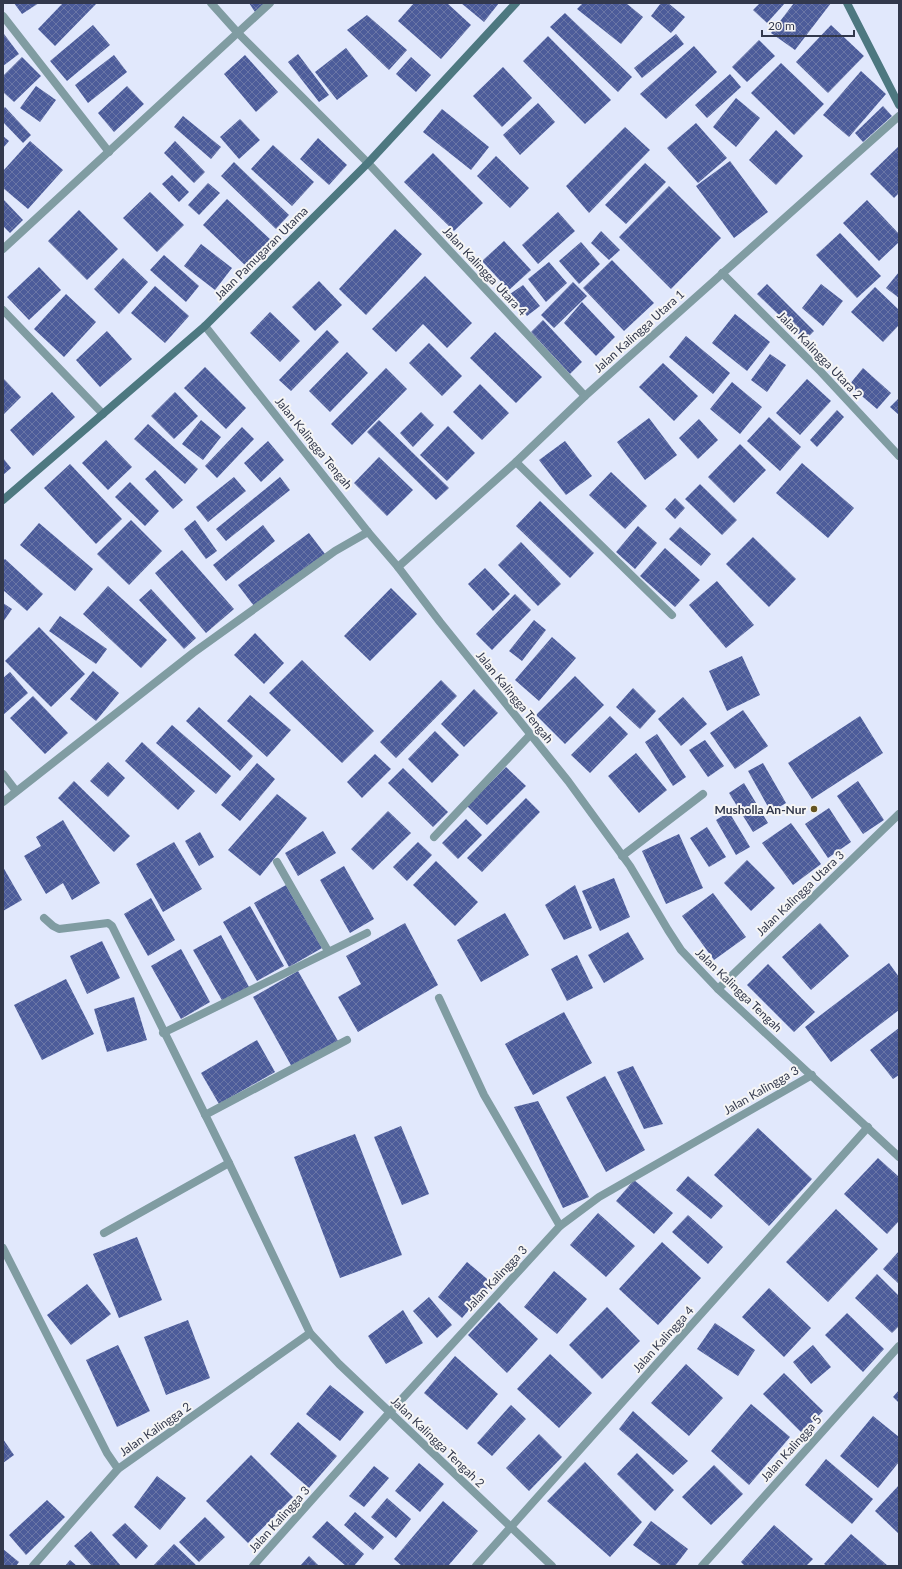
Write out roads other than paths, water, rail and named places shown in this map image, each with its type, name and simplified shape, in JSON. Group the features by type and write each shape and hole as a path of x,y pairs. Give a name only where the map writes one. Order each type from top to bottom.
{"street":[{"name":"Jalan Kalingga Utara 4","path":"211,3 237,32 368,163 585,396"},
{"path":"3,249 270,3"},
{"name":"Jalan Pamugaran Utama","path":"3,500 205,326 368,163 516,3"},
{"path":"846,3 899,105"},
{"path":"3,16 109,152"},
{"name":"Jalan Kalingga Utara 1","path":"398,567 516,462 585,396 899,116"},
{"name":"Jalan Kalingga Utara 2","path":"722,273 821,372 899,456"},
{"path":"3,310 103,414"},
{"name":"Jalan Kalingga Tengah","path":"205,326 530,735 568,780 622,856 681,950 718,988 899,1157"},
{"path":"516,462 672,616"},
{"path":"3,802 193,654 335,551 368,532"},
{"path":"434,837 530,735"},
{"path":"3,774 16,791"},
{"path":"622,856 703,794"},
{"name":"Jalan Kalingga Utara 3","path":"718,988 899,814"},
{"path":"277,862 328,951"},
{"name":"Jalan Kalingga Tengah 2","path":"44,918 59,929 108,923 112,926 229,1163 310,1333 390,1412 552,1566"},
{"path":"163,1032 367,933"},
{"path":"439,998 484,1095 560,1226"},
{"path":"205,1115 347,1040"},
{"name":"Jalan Kalingga 3","path":"253,1566 390,1412 560,1226 599,1197 812,1075"},
{"name":"Jalan Kalingga 4","path":"476,1566 868,1128"},
{"path":"104,1233 229,1163"},
{"path":"3,1248 107,1453 118,1469"},
{"name":"Jalan Kalingga 2","path":"33,1566 118,1469 310,1333"},
{"name":"Jalan Kalingga 5","path":"702,1566 899,1346"}],"place":[{"name":"Musholla An-Nur","path":"814,809"}]}
